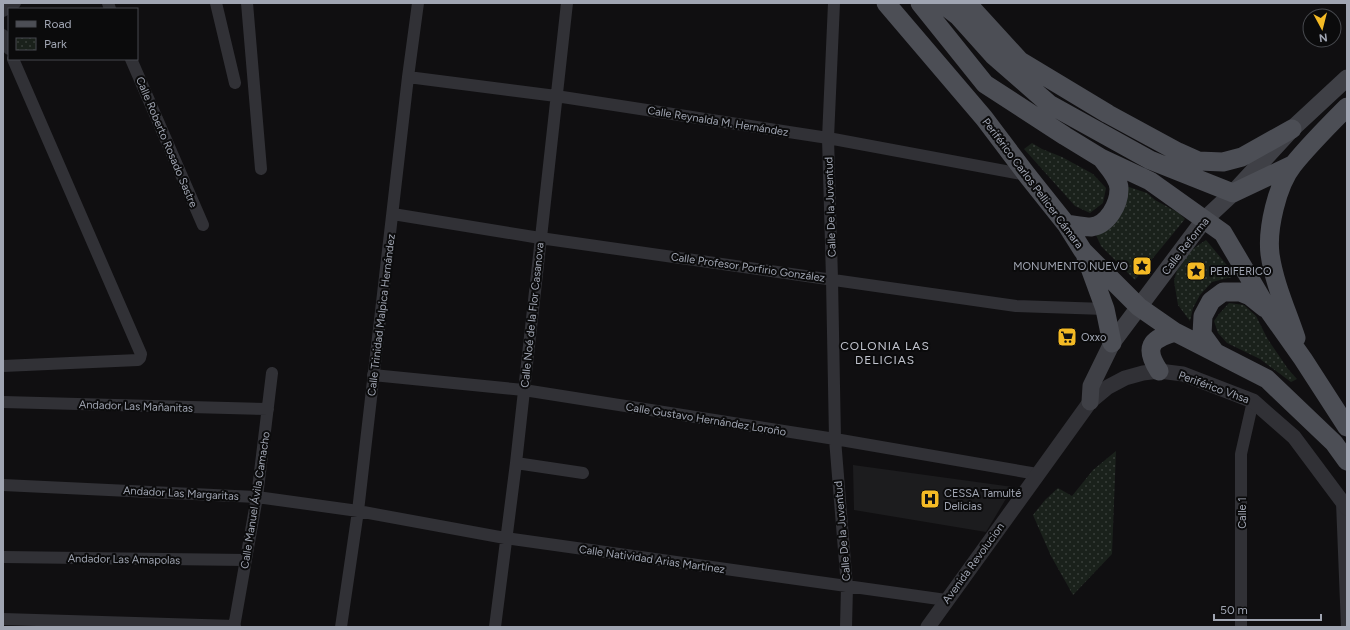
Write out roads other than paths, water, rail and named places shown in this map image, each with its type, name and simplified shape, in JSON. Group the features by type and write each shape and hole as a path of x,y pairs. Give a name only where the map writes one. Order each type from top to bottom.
{"main road":[{"name":"Periférico Carlos Pellicer Cámara","path":"886,3 984,118 1066,224 1083,250 1139,307 1175,332 1266,379 1334,443 1347,461"},
{"path":"920,3 986,84 1101,158 1150,181 1223,233 1269,311 1304,359 1347,427"},
{"path":"940,3 958,16 993,55 1049,104 1150,160 1233,193 1292,165"},
{"path":"967,3 1020,61 1108,114 1178,152 1198,161 1222,162 1242,157 1292,129"},
{"name":"Calle Reforma","path":"1090,402 1091,386 1112,343 1204,220 1233,193 1292,129 1347,78"},
{"path":"1304,359 1277,285 1270,254 1270,229 1275,202 1292,165 1347,107"},
{"path":"1066,224 1092,227 1104,221 1114,210 1119,188 1114,173 1101,158"},
{"path":"1083,250 1105,309 1112,343"},
{"path":"1215,352 1202,334 1203,316 1211,301 1224,292 1240,292 1250,296 1269,311"},
{"path":"1160,371 1153,362 1151,353 1152,345 1156,339 1175,332"}],"street":[{"path":"3,11 15,3"},
{"path":"216,3 235,82"},
{"path":"247,3 261,170"},
{"name":"Calle Trinidad Malpica Hernández","path":"341,627 358,511 418,3"},
{"name":"Calle Noé de la Flor Casanova","path":"495,627 505,538 516,464 567,3"},
{"name":"Calle De la Juventud","path":"834,3 828,138 835,439 847,587 846,627"},
{"path":"3,35 8,47"},
{"path":"3,366 138,360 141,354 13,60"},
{"name":"Calle Roberto Rosado Sastre","path":"132,60 203,225"},
{"name":"Calle Reynalda M. Hernández","path":"408,78 556,96 828,138 1027,175"},
{"name":"Calle Profesor Porfirio González","path":"393,214 540,238 1016,306 1105,309"},
{"name":"Periférico Vhsa","path":"1090,402 1108,387 1125,378 1143,373 1160,371 1183,374 1253,401 1294,438 1345,505"},
{"name":"Calle Manuel Ávila Camacho","path":"234,626 256,497 272,374"},
{"name":"Calle Gustavo Hernández Loroño","path":"373,375 524,390 835,439 1037,474"},
{"name":"Calle 1","path":"1241,627 1241,454 1253,401"},
{"name":"Andador Las Mañanitas","path":"3,402 268,410"},
{"name":"Avenida Revolucion","path":"928,627 1090,402"},
{"path":"516,464 583,473"},
{"name":"Andador Las Margaritas","path":"3,485 256,497 358,511"},
{"path":"1345,505 1347,627"},
{"name":"Calle Natividad Arias Martínez","path":"358,511 505,538 946,600"},
{"name":"Andador Las Amapolas","path":"3,557 246,560"},
{"path":"3,619 234,626"}],"place":[{"name":"MONUMENTO NUEVO","path":"1142,266"},
{"name":"PERIFERICO","path":"1196,271"},
{"name":"Oxxo","path":"1067,337"},
{"name":"CESSA Tamulté Delicias","path":"930,499"}],"district":[{"name":"COLONIA LAS DELICIAS","path":"885,353"}]}
